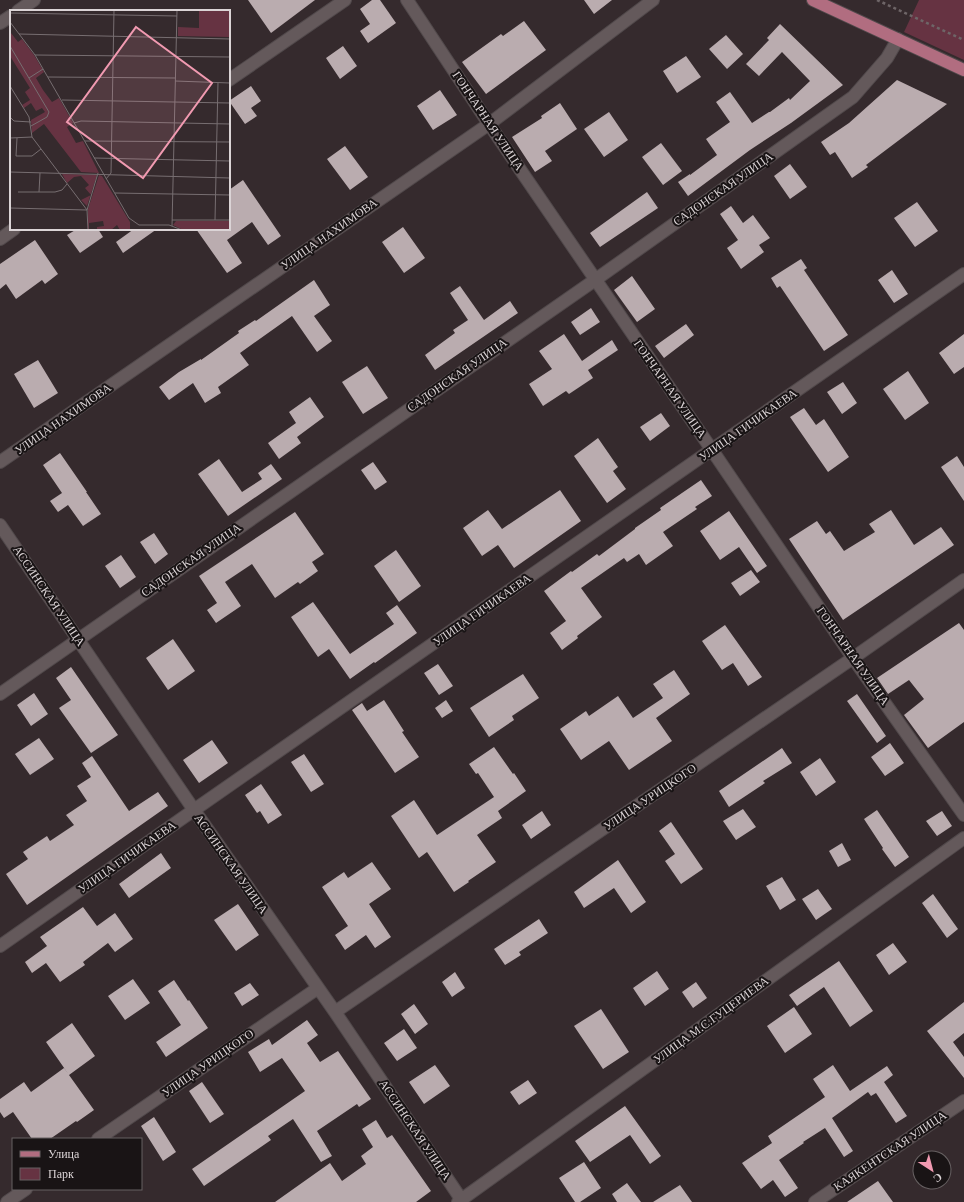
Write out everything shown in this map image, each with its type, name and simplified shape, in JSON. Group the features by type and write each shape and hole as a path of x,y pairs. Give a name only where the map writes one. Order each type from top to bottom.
{"main road":[{"path":"813,0 964,70"}],"street":[{"path":"19,10 34,0"},
{"path":"230,79 345,0"},
{"name":"ГОНЧАРНАЯ УЛИЦА","path":"407,0 489,124 853,658 964,815"},
{"name":"УЛИЦА НАХИМОВА","path":"0,462 489,124 653,0"},
{"path":"0,23 10,17"},
{"name":"САДОНСКАЯ УЛИЦА","path":"0,694 595,280 853,97 887,58 898,39"},
{"path":"0,239 13,230"},
{"name":"УЛИЦА ГИЧИКАЕВА","path":"0,946 964,274"},
{"name":"АССИНСКАЯ УЛИЦА","path":"0,525 194,810 335,1012 461,1201"},
{"name":"УЛИЦА УРИЦКОГО","path":"335,1012 853,658 964,580"},
{"name":"УЛИЦА М.С.ГУЦЕРИЕВА","path":"461,1201 964,838"},
{"name":"УЛИЦА УРИЦКОГО","path":"99,1138 318,988"},
{"name":"КАЯКЕНТСКАЯ УЛИЦА","path":"815,1202 964,1101"},
{"path":"7,1202 25,1190"}],"path":[{"path":"877,0 964,40"}],"green space":[{"path":"919,0 964,0 964,60 904,32"}],"building":[{"path":"248,0 315,0 271,33"},
{"path":"372,0 380,0 396,23 368,43 360,31 370,24 360,9"},
{"path":"584,0 612,0 594,14"},
{"path":"524,21 546,50 486,94 462,62 501,34 503,36"},
{"path":"780,24 843,85 791,123 750,150 688,196 678,182 717,155 706,139 730,122 716,102 730,92 752,123 789,98 790,100 810,81 782,52 759,76 746,64 769,40 767,38"},
{"path":"726,35 743,54 727,69 709,49"},
{"path":"343,46 357,66 340,79 326,58"},
{"path":"686,56 701,77 677,93 663,71"},
{"path":"897,80 947,104 866,165 868,167 852,178 835,152 830,155 821,142 849,123"},
{"path":"251,86 261,101 251,108 257,116 245,124 230,100"},
{"path":"440,90 457,115 433,130 417,106"},
{"path":"560,103 577,129 545,151 552,161 535,172 512,137 542,118 541,116"},
{"path":"609,112 628,140 604,157 584,129"},
{"path":"661,143 682,171 663,185 642,157"},
{"path":"345,146 368,177 350,190 327,159"},
{"path":"790,164 807,187 790,199 774,176"},
{"path":"243,180 281,236 268,245 252,222 227,240 242,263 227,273 197,230 230,230 230,189"},
{"path":"647,192 658,208 600,247 590,233"},
{"path":"917,202 938,231 915,247 894,218"},
{"path":"731,206 743,223 753,215 770,238 759,245 764,252 741,269 727,248 738,240 720,214"},
{"path":"403,227 425,258 404,273 382,242"},
{"path":"75,230 99,230 103,237 80,253 67,235"},
{"path":"133,230 156,230 123,253 116,242"},
{"path":"35,240 58,274 45,284 42,280 16,299 6,284 0,289 0,264"},
{"path":"801,259 807,268 804,270 848,335 824,351 780,286 777,288 771,278"},
{"path":"892,270 908,294 894,303 878,280"},
{"path":"632,276 655,309 637,322 614,290"},
{"path":"314,280 330,305 314,316 332,341 317,352 292,316 240,353 249,365 218,387 221,393 205,403 193,383 169,400 159,387 179,372 201,360 239,333 238,331 255,320 256,321"},
{"path":"460,286 484,320 510,301 518,313 435,370 425,355 455,333 453,330 468,320 450,293"},
{"path":"591,308 600,322 580,335 571,322"},
{"path":"686,324 694,335 664,358 655,346"},
{"path":"564,334 582,361 612,340 618,350 588,370 593,378 569,394 566,391 543,406 529,384 552,369 539,351"},
{"path":"964,334 964,367 954,374 939,353"},
{"path":"38,360 58,393 34,408 14,374"},
{"path":"367,366 388,398 363,414 342,382"},
{"path":"908,371 929,403 905,420 883,389"},
{"path":"843,382 857,403 842,414 827,392"},
{"path":"310,397 324,417 297,437 301,443 279,459 268,443 296,423 289,412"},
{"path":"804,408 816,425 824,419 849,457 828,472 790,417"},
{"path":"661,413 670,426 650,441 640,427"},
{"path":"598,438 618,467 613,471 626,489 607,503 574,456"},
{"path":"60,453 101,514 83,526 68,505 58,512 50,501 62,493 43,465"},
{"path":"957,456 964,467 964,501 941,467"},
{"path":"219,459 242,492 262,479 258,473 271,464 282,479 228,516 198,474"},
{"path":"373,462 387,482 375,490 361,470"},
{"path":"701,480 712,496 695,507 697,509 663,532 673,546 646,565 639,554 627,562 624,558 581,588 602,617 577,636 578,638 562,650 550,633 566,621 544,591 597,554 599,556 661,510 660,508"},
{"path":"560,490 581,521 514,568 498,545 482,556 463,528 488,510 502,529"},
{"path":"891,510 914,545 941,527 954,545 843,620 789,539 817,521 826,534 830,531 844,551 875,532 869,524"},
{"path":"729,511 767,566 757,573 739,547 720,560 700,531"},
{"path":"295,512 324,554 312,562 318,571 300,584 298,582 275,598 252,564 225,582 241,606 216,623 207,610 217,603 199,576"},
{"path":"154,533 168,554 155,564 140,542"},
{"path":"396,550 421,586 399,602 374,566"},
{"path":"121,555 136,577 120,588 105,566"},
{"path":"751,570 760,582 740,596 731,583"},
{"path":"313,602 350,654 394,624 386,613 397,605 417,633 350,679 329,649 318,657 291,617"},
{"path":"959,623 964,630 964,722 928,748 904,715 924,699 909,680 888,694 877,678"},
{"path":"725,625 762,677 748,686 733,663 722,670 702,641"},
{"path":"173,639 195,671 168,690 146,658"},
{"path":"438,664 453,686 439,695 424,673"},
{"path":"71,667 118,735 91,753 59,708 71,700 56,678"},
{"path":"674,670 690,694 656,718 672,741 629,770 609,741 581,760 560,729 586,711 589,716 618,696 633,718 663,698 653,684"},
{"path":"523,674 539,698 512,716 514,720 489,737 470,708"},
{"path":"34,693 48,714 31,726 17,705"},
{"path":"857,694 886,736 877,743 847,701"},
{"path":"384,700 404,731 402,732 419,757 395,773 352,710 362,703 367,711"},
{"path":"446,700 453,711 442,718 435,708"},
{"path":"39,738 54,759 30,775 15,754"},
{"path":"212,740 228,763 199,783 183,760"},
{"path":"890,743 904,763 885,776 871,757"},
{"path":"494,747 526,791 498,811 502,818 477,835 496,862 454,892 427,852 419,858 391,816 414,800 437,835 494,797 478,773 476,774 469,764"},
{"path":"782,748 792,763 763,781 765,783 729,807 719,791"},
{"path":"304,754 324,784 311,792 291,762"},
{"path":"92,756 129,811 158,792 168,806 27,905 6,874 28,859 23,852 47,836 50,841 74,825 66,815 87,801 77,786 91,777 82,763"},
{"path":"820,758 836,782 816,796 800,772"},
{"path":"261,784 282,815 268,824 260,811 257,813 245,795"},
{"path":"743,809 756,827 736,840 723,821"},
{"path":"877,810 909,857 895,867 864,819"},
{"path":"542,811 551,825 531,839 522,825"},
{"path":"942,811 952,826 937,836 926,821"},
{"path":"671,822 703,869 681,884 665,861 675,854 659,831"},
{"path":"842,843 851,860 838,867 829,851"},
{"path":"161,853 171,868 129,898 119,884"},
{"path":"618,860 646,902 631,913 614,888 584,908 574,892"},
{"path":"372,862 391,889 369,904 391,937 375,948 366,935 345,950 335,935 348,926 322,887 344,872 348,878"},
{"path":"782,877 796,900 780,910 766,886"},
{"path":"818,889 832,909 816,920 802,899"},
{"path":"933,894 958,929 947,938 922,903"},
{"path":"238,904 259,935 236,951 214,920"},
{"path":"83,907 97,926 115,913 133,939 115,952 108,943 83,962 85,965 60,982 46,963 32,973 25,962 47,946 40,937"},
{"path":"539,919 548,933 519,952 521,955 505,965 494,949"},
{"path":"893,943 907,962 889,975 876,955"},
{"path":"839,961 873,1011 850,1027 824,987 797,1006 789,995"},
{"path":"657,971 669,989 645,1006 633,988"},
{"path":"455,972 465,988 452,997 442,982"},
{"path":"133,979 150,1003 125,1020 108,996"},
{"path":"174,980 208,1028 166,1057 156,1042 181,1025 158,991"},
{"path":"696,982 707,998 693,1008 682,992"},
{"path":"250,983 259,995 242,1006 234,993"},
{"path":"964,1002 964,1033 953,1042 964,1057 964,1078 927,1031"},
{"path":"414,1004 428,1024 415,1034 401,1014"},
{"path":"794,1007 812,1034 785,1053 767,1026"},
{"path":"601,1009 629,1052 603,1069 574,1026"},
{"path":"307,1020 318,1035 307,1043 320,1062 338,1051 371,1099 359,1107 357,1104 317,1131 332,1156 321,1162 293,1119 268,1136 271,1140 204,1186 192,1169 305,1091 282,1058 260,1072 248,1052 269,1039 272,1045"},
{"path":"72,1023 95,1056 69,1075 46,1042"},
{"path":"404,1029 417,1048 397,1061 384,1043"},
{"path":"435,1065 450,1086 424,1104 409,1082"},
{"path":"833,1065 850,1091 887,1066 893,1075 884,1082 907,1116 896,1123 876,1093 871,1096 868,1092 832,1118 853,1151 844,1157 825,1128 779,1160 798,1188 785,1197 773,1180 761,1189 742,1163 772,1143 768,1136 825,1097 813,1079"},
{"path":"64,1068 94,1110 51,1138 31,1138 13,1112 4,1118 0,1112 0,1099 24,1082 31,1092"},
{"path":"528,1080 537,1093 519,1105 510,1092"},
{"path":"202,1082 224,1114 210,1123 189,1091"},
{"path":"625,1106 661,1156 650,1164 630,1135 590,1162 575,1141"},
{"path":"154,1117 176,1152 163,1161 141,1126"},
{"path":"376,1120 387,1138 392,1135 431,1191 416,1202 275,1202 330,1163 342,1181 366,1164 361,1156 373,1147 362,1129"},
{"path":"584,1162 601,1188 580,1202 575,1202 559,1178"},
{"path":"878,1181 893,1202 847,1202"},
{"path":"627,1183 641,1202 617,1202 612,1194"},
{"path":"680,1185 692,1202 653,1202"}]}
